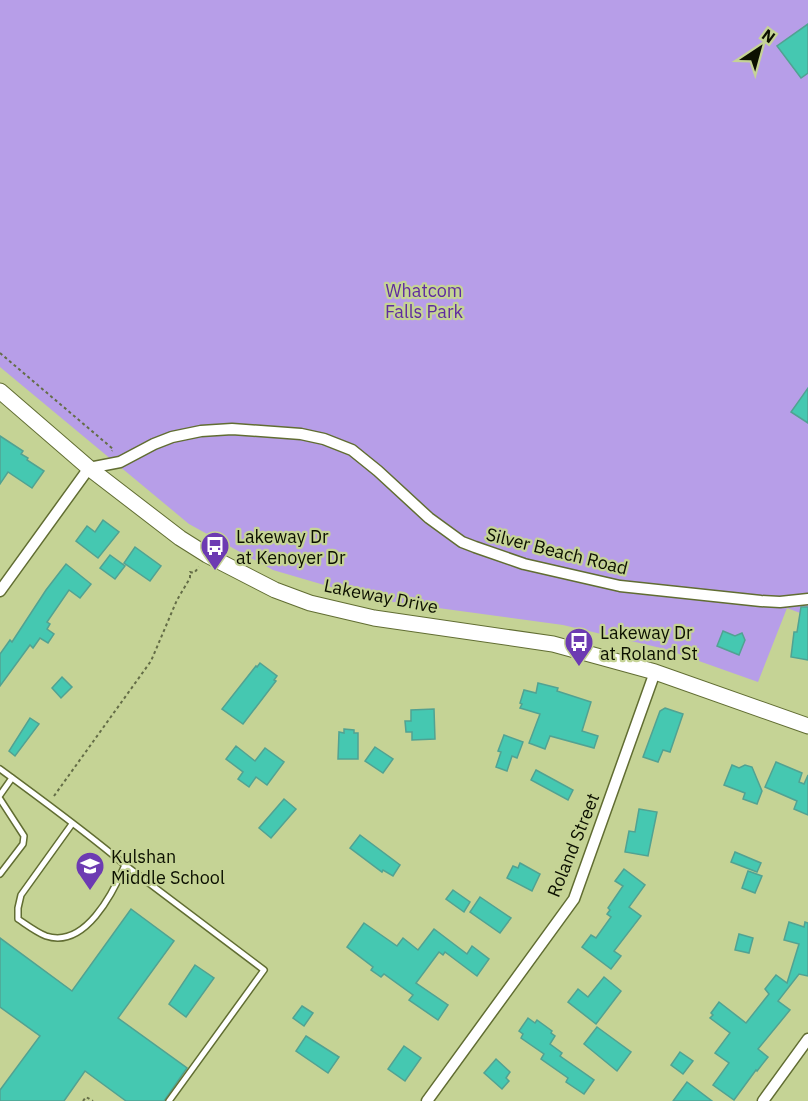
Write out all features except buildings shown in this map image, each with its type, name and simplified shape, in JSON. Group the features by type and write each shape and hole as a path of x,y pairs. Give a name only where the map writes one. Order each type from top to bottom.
{"main road":[{"name":"Lakeway Drive","path":"0,391 89,468 189,544 275,590 301,600 374,618 553,644 655,672 808,726"}],"street":[{"name":"Silver Beach Road","path":"89,468 120,462 172,437 201,431 232,429 301,434 324,439 352,450 429,518 462,542 524,564 620,586 663,592 780,602 808,599"},
{"path":"0,591 89,468"},
{"name":"Roland Street","path":"427,1101 574,898 655,672"},
{"path":"763,1101 808,1039"}],"lane":[{"path":"0,769 264,970 169,1101"},
{"path":"0,874 23,844 24,836 0,797 12,778"},
{"path":"72,824 21,895 18,919 47,936 77,933 88,925 107,899 124,865"}],"path":[{"path":"0,353 113,449 111,454"},
{"path":"47,805 151,661 177,600 190,578 190,572 194,573 199,567"},
{"path":"83,1101 86,1097 93,1101"}],"green space":[{"name":"Whatcom Falls Park","path":"0,0 808,0 808,616 787,608 758,682 665,649 563,625 372,599 273,570 189,524 0,367"}],"place":[{"name":"Lakeway Dr at Kenoyer Dr","path":"215,572"},
{"name":"Lakeway Dr at Roland St","path":"579,668"},
{"name":"Kulshan Middle School","path":"90,892"}]}
